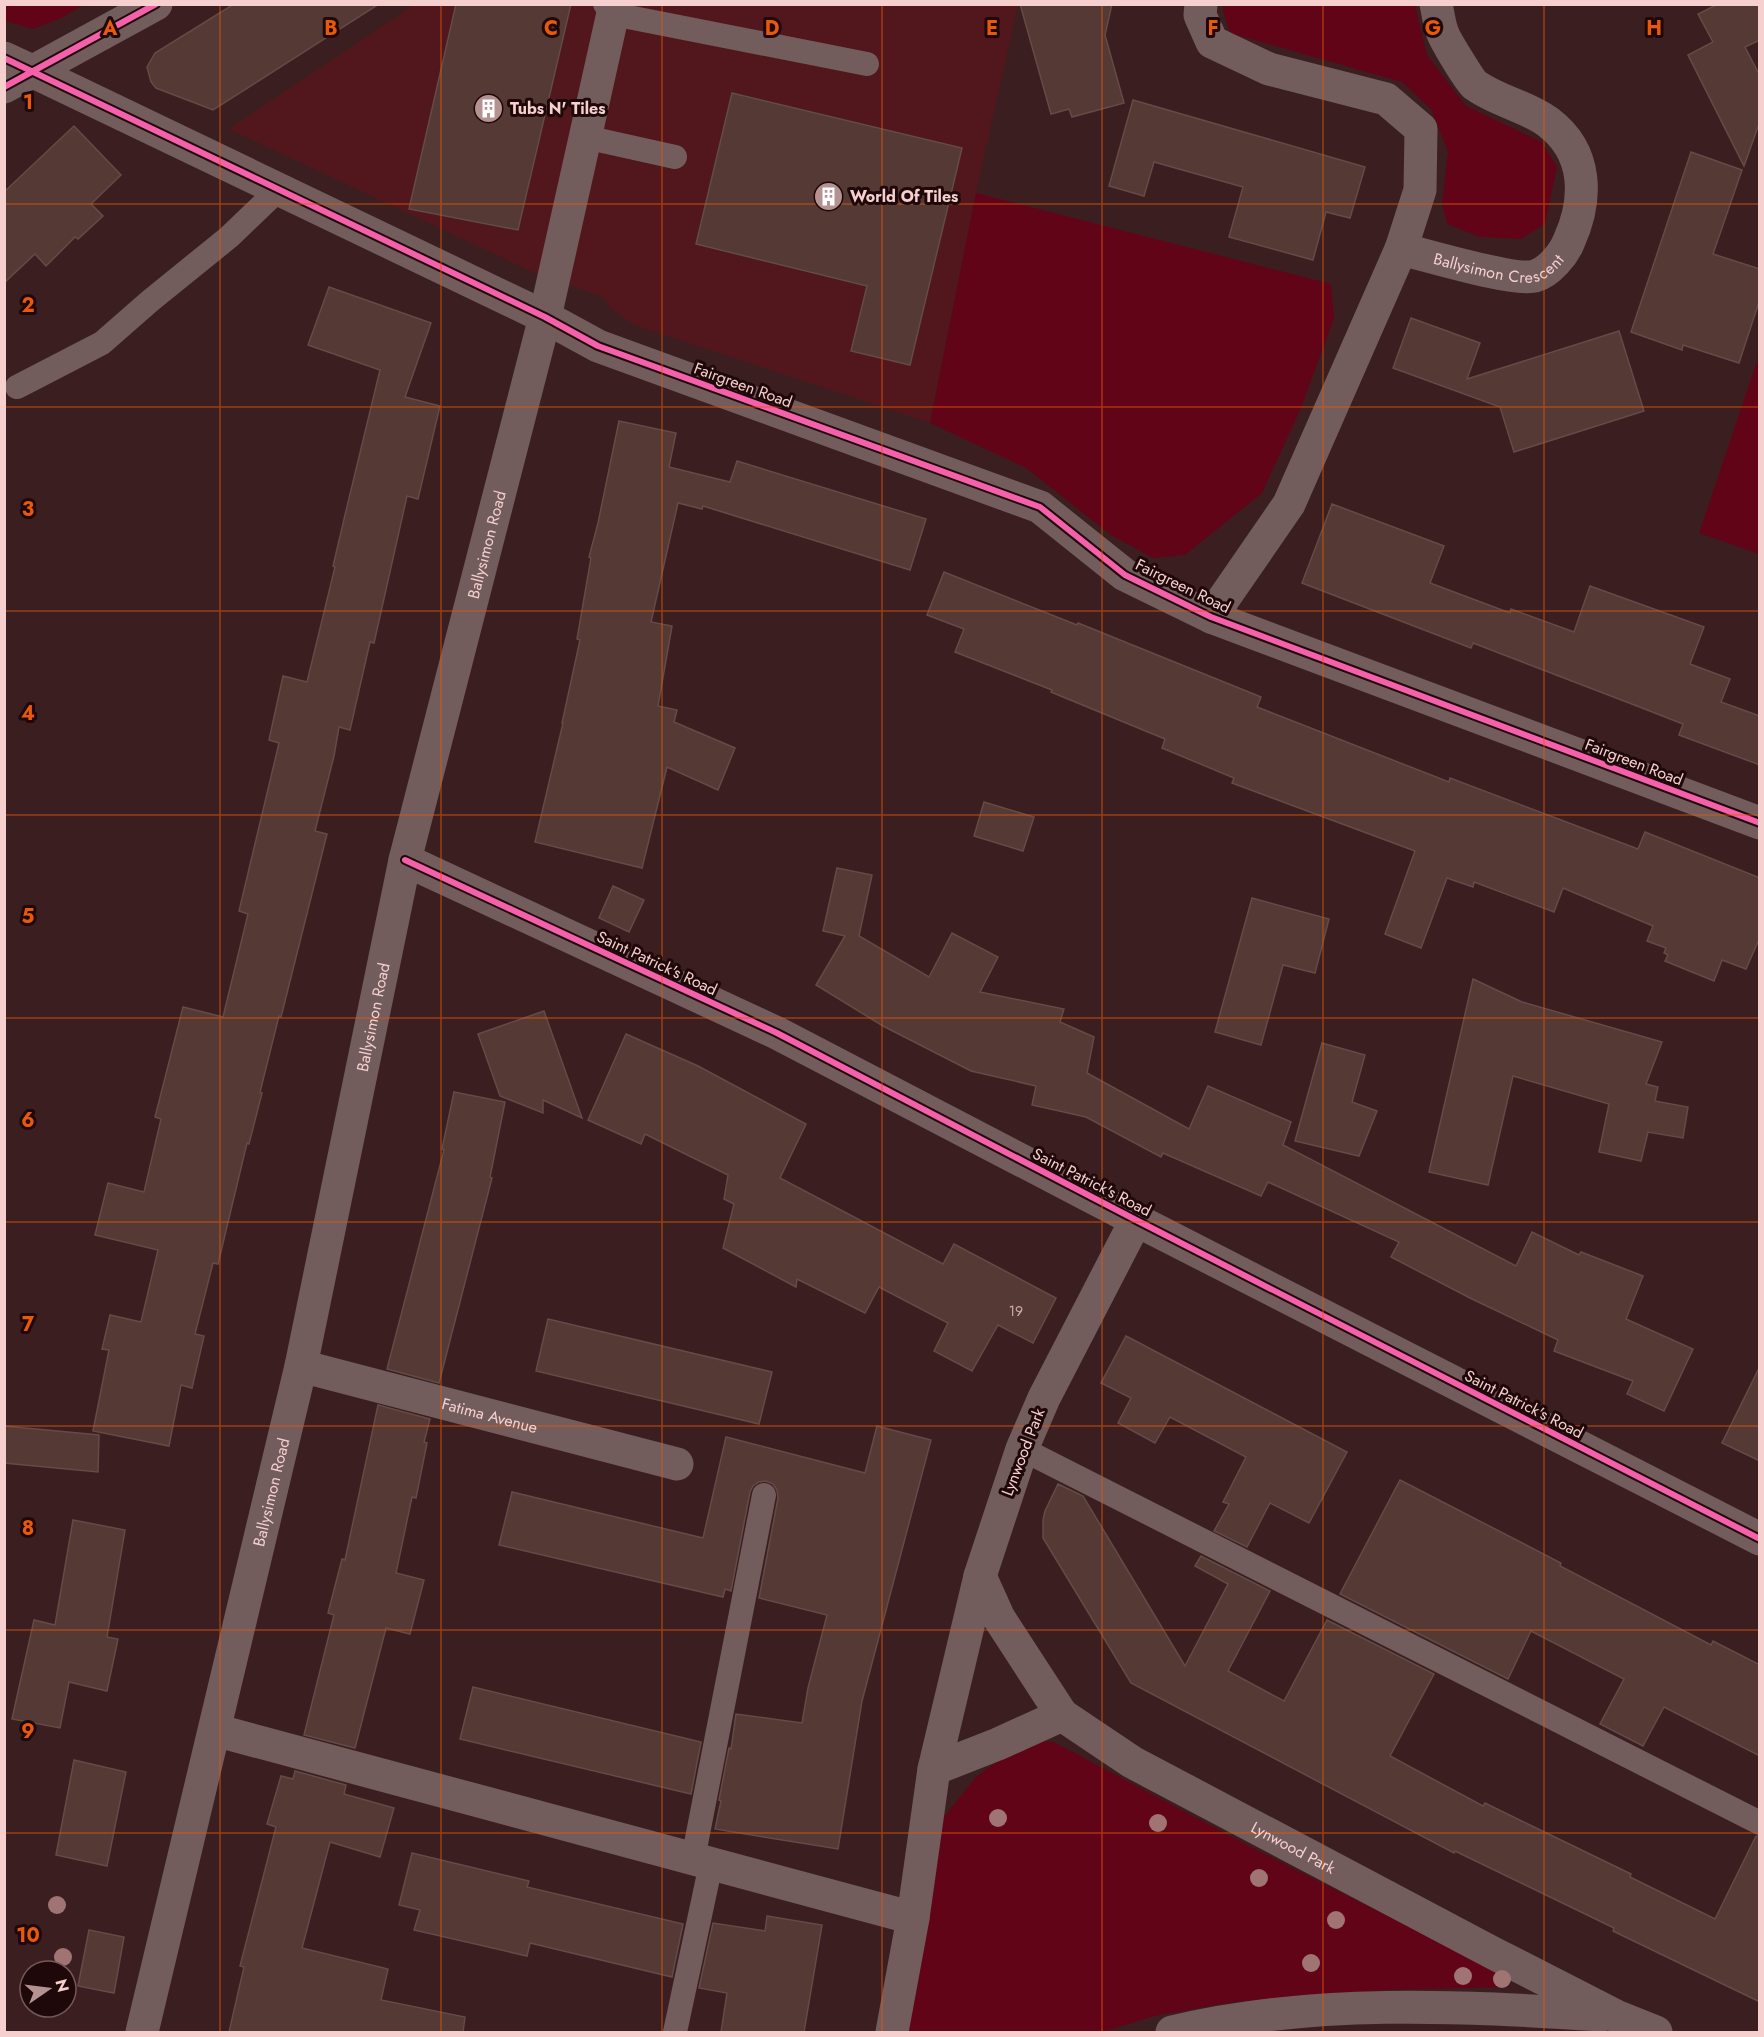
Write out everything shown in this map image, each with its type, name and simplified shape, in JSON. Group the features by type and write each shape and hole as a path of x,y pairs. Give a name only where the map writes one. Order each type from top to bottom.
{"street":[{"path":"4,87 18,65 156,4"},
{"name":"Ballysimon Crescent","path":"1201,4 1200,15 1212,42 1269,69 1386,99 1420,129 1420,190 1401,249 1288,504 1211,617"},
{"name":"Ballysimon Crescent","path":"1401,249 1514,277 1535,276 1553,264 1568,244 1579,215 1581,181 1577,159 1568,140 1547,122 1473,84 1442,32 1436,4"},
{"name":"Ballysimon Road","path":"142,2032 301,1366 405,860 545,316 611,8"},
{"name":"Fairgreen Road","path":"18,65 545,316 598,346 1040,507 1125,575 1211,617 1760,823"},
{"name":"Saint Patrick's Road","path":"405,860 777,1033 1136,1220 1760,1539"},
{"name":"Lynwood Park","path":"892,2032 913,1918 934,1769 980,1576 1022,1449 1044,1398 1136,1220"},
{"name":"Fatima Avenue","path":"301,1366 677,1464"},
{"path":"934,1769 998,1744 1062,1714 999,1618 980,1576"},
{"name":"Lynwood Park","path":"1062,1714 1131,1762 1616,2016 1656,2032"},
{"path":"215,1730 913,1918"},
{"path":"1172,2032 1239,2019 1375,2008 1497,2008 1616,2016"}],"lane":[{"path":"611,8 867,64"},
{"path":"585,137 675,157"},
{"path":"17,387 102,343 229,237 279,189"},
{"path":"1022,1449 1760,1823"},
{"path":"675,2032 764,1495"}],"shaded area":[{"path":"5,4 84,5 59,19 33,29 5,21"},
{"path":"1224,4 1415,5 1427,55 1466,106 1542,142 1557,167 1545,224 1521,239 1480,237 1447,224 1442,203 1448,152 1431,109 1402,82 1230,33 1223,10"},
{"path":"413,5 1018,5 976,193 930,423 634,325 611,309 604,298 528,270 229,129"},
{"path":"976,193 1331,284 1334,318 1301,408 1262,493 1185,555 1153,558 1111,535 1026,468 930,423"},
{"path":"1759,355 1760,554 1699,533"},
{"path":"1041,1741 1054,1742 1253,1848 1498,1972 1510,1987 1386,1990 1234,2002 1154,2016 1104,2032 901,2032 940,1822 976,1777 1009,1753"}],"building":[{"path":"234,4 379,4 213,110 156,88 151,82 147,67 155,53"},
{"name":"Tubs N' Tiles","path":"456,4 571,4 518,230 409,209"},
{"path":"1020,4 1112,4 1105,35 1124,103 1072,117 1069,109 1051,114"},
{"path":"1718,4 1760,4 1760,40 1745,47 1760,76 1760,121 1744,166 1688,55 1713,42 1698,14"},
{"name":"World Of Tiles","path":"732,93 962,148 910,365 851,351 867,286 696,244"},
{"path":"1133,100 1365,167 1350,218 1326,212 1313,260 1229,237 1243,187 1154,162 1144,196 1109,186"},
{"path":"74,126 121,175 91,204 103,216 78,239 75,237 46,266 35,254 4,283 4,192"},
{"path":"1691,152 1742,170 1713,254 1760,269 1760,299 1739,363 1683,345 1682,350 1631,332"},
{"path":"329,287 431,323 405,397 440,406 418,499 407,496 374,643 370,642 350,730 339,727 315,831 327,834 281,1017 279,1016 260,1092 262,1093 249,1144 247,1143 218,1264 213,1263 195,1334 204,1336 192,1388 181,1385 169,1446 93,1431 109,1350 102,1349 110,1315 141,1322 158,1250 95,1235 108,1183 144,1192 161,1119 155,1117 183,1007 223,1017 248,914 239,911 279,743 269,740 283,676 307,682 380,370 308,345"},
{"path":"1411,318 1480,343 1467,379 1619,331 1644,411 1514,452 1500,407 1393,368"},
{"path":"619,421 676,433 669,467 730,482 737,461 926,519 910,570 703,506 702,509 678,503 651,622 672,626 658,706 677,710 674,722 735,748 718,790 667,767 642,868 535,842 580,640 577,639 591,558 589,557"},
{"path":"1332,504 1444,546 1430,583 1510,613 1511,609 1574,632 1590,586 1704,627 1690,664 1730,679 1721,702 1760,716 1760,765 1679,735 1683,724 1473,643 1471,648 1302,583"},
{"path":"944,572 1261,697 1257,707 1449,782 1450,778 1638,849 1645,832 1760,878 1760,937 1746,969 1722,960 1714,981 1665,961 1668,955 1664,953 1666,948 1647,941 1653,926 1563,888 1554,912 1474,882 1473,887 1447,878 1421,948 1385,934 1415,851 1232,783 1234,778 1162,748 1165,739 1051,692 1052,690 955,652 964,629 927,615"},
{"path":"984,802 1034,817 1023,851 974,836"},
{"path":"837,868 872,875 859,936 929,977 952,933 998,957 980,992 1064,1009 1060,1022 1094,1037 1087,1073 1189,1129 1208,1086 1291,1122 1283,1145 1516,1266 1532,1232 1579,1255 1581,1252 1643,1276 1626,1319 1693,1349 1664,1411 1627,1394 1633,1381 1554,1351 1558,1340 1391,1257 1399,1242 1268,1182 1261,1196 1163,1153 1161,1157 1086,1117 1032,1105 1036,1086 971,1071 883,1026 816,985 845,936 823,931"},
{"path":"613,886 644,900 629,932 599,918"},
{"path":"1252,898 1329,919 1315,973 1283,965 1261,1045 1215,1032"},
{"path":"1473,979 1522,1002 1662,1042 1646,1084 1658,1087 1655,1101 1688,1107 1683,1138 1648,1132 1641,1161 1599,1152 1609,1104 1513,1076 1488,1185 1429,1172"},
{"path":"544,1011 582,1118 543,1100 543,1113 500,1096 478,1034"},
{"path":"626,1034 698,1066 806,1124 780,1178 943,1264 954,1244 1056,1298 1033,1343 998,1325 972,1371 934,1351 948,1323 879,1287 865,1313 797,1279 796,1287 723,1248 734,1204 724,1199 728,1175 645,1134 641,1144 588,1120"},
{"path":"1322,1043 1365,1055 1352,1102 1377,1111 1359,1156 1295,1141"},
{"path":"454,1092 505,1102 490,1177 492,1178 439,1383 387,1369 444,1150 442,1149"},
{"path":"548,1319 772,1372 759,1424 536,1371"},
{"path":"1126,1336 1347,1452 1309,1523 1270,1503 1247,1547 1214,1531 1229,1504 1223,1502 1246,1457 1170,1417 1155,1443 1118,1423 1131,1398 1101,1383"},
{"path":"1760,1366 1760,1461 1722,1443"},
{"path":"378,1405 430,1419 424,1442 427,1443 416,1498 412,1497 396,1573 424,1580 410,1634 386,1628 355,1748 304,1735 334,1615 328,1613 342,1559 345,1560"},
{"path":"4,1426 99,1435 98,1472 4,1463"},
{"path":"877,1426 931,1440 862,1701 838,1849 715,1829 736,1714 802,1723 808,1688 827,1615 759,1598 778,1498 777,1490 773,1484 766,1481 753,1486 731,1591 725,1589 723,1597 499,1545 512,1492 703,1538 726,1437 865,1473"},
{"path":"1400,1480 1561,1563 1560,1566 1711,1645 1713,1641 1760,1665 1760,1756 1664,1707 1643,1746 1600,1724 1624,1679 1531,1631 1508,1679 1340,1594"},
{"path":"1058,1484 1083,1496 1185,1666 1228,1584 1195,1566 1201,1556 1270,1591 1228,1671 1284,1701 1327,1620 1434,1674 1390,1756 1483,1806 1485,1803 1631,1874 1630,1877 1715,1919 1756,1836 1760,1837 1760,2002 1613,1931 1614,1928 1455,1851 1454,1853 1131,1683 1043,1538 1045,1511"},
{"path":"73,1520 125,1530 107,1637 118,1639 107,1691 69,1682 60,1728 12,1719 34,1620 55,1625"},
{"path":"473,1687 701,1742 691,1794 460,1739"},
{"path":"74,1760 126,1772 107,1866 56,1855"},
{"path":"295,1771 346,1785 344,1794 394,1808 380,1857 330,1842 302,1948 388,1969 381,2000 465,2017 463,2032 229,2032 244,1967 240,1966 276,1827 267,1824 281,1776 293,1779"},
{"path":"412,1853 529,1881 527,1887 683,1924 672,1977 530,1943 527,1956 414,1930 420,1910 399,1905"},
{"path":"767,1916 822,1925 804,2032 721,2032 727,1993 699,1988 713,1923 765,1931"},
{"path":"89,1930 124,1937 114,1993 78,1986"}],"cycle path":[{"path":"4,87 156,4"},
{"path":"4,58 545,317 598,346 1040,507 1125,575 1211,617 1760,823"},
{"path":"405,860 777,1033 1136,1220 1760,1539"}],"place":[{"name":"Tubs N' Tiles","path":"489,108"},
{"name":"World Of Tiles","path":"829,196"}]}
